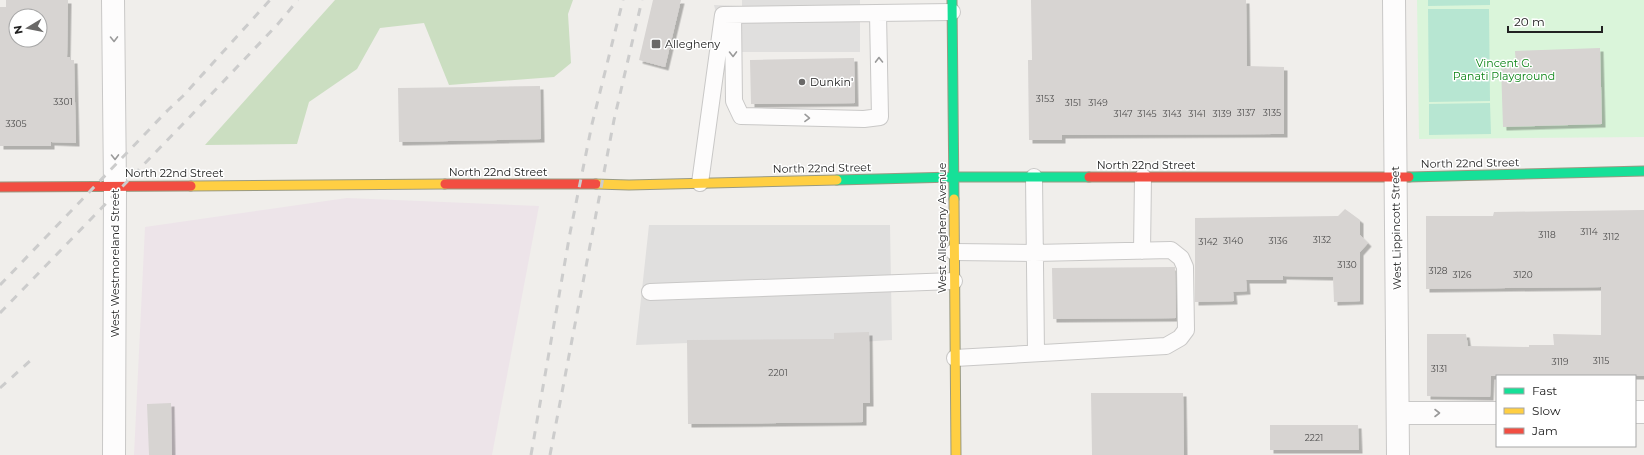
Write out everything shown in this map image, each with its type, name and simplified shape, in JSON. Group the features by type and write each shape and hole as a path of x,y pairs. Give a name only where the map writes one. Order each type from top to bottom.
{"street":[{"name":"West Westmoreland Street","path":"113,0 116,186 114,455"},
{"name":"West Lippincott Street","path":"1394,0 1398,455"},
{"name":"West Allegheny Avenue","path":"952,6 956,455"},
{"name":"North 22nd Street","path":"0,187 541,183 629,185 954,177 1395,177 1644,171"},
{"path":"1398,413 1496,413"}],"lane":[{"path":"700,183 723,15 878,14 952,6"},
{"path":"733,15 734,101 741,116 864,118 880,117 878,14"},
{"path":"1034,177 1036,353"},
{"path":"1142,251 1143,177"},
{"path":"954,252 1034,253 1171,250 1181,258 1185,267 1186,330 1180,338 1166,346 955,358"},
{"path":"650,292 954,281"}],"shaded area":[{"path":"742,0 860,0 860,52 726,52 714,5 742,6"},
{"path":"347,198 539,206 492,455 134,455 145,227"},
{"path":"649,225 890,225 892,340 860,342 688,343 636,345"}],"green space":[{"path":"335,0 573,0 568,14 571,63 554,77 449,85 424,23 380,28 357,69 309,102 297,144 205,145"},
{"name":"Vincent G. Panati Playground","path":"1417,0 1644,0 1644,137 1419,139"},
{"path":"1428,0 1490,0 1490,5 1428,6"},
{"path":"1428,9 1489,9 1490,101 1429,102"},
{"path":"1490,103 1491,134 1429,135 1429,104"}],"building":[{"path":"6,0 68,0 67,57 70,57 70,60 74,60 76,143 51,142 51,146 0,146 0,7 6,7"},
{"path":"653,0 681,0 665,67 639,60"},
{"path":"1031,0 1246,0 1247,66 1284,67 1284,134 1062,135 1062,140 1029,140 1028,60 1032,60"},
{"path":"1600,48 1602,124 1503,127 1501,66 1516,65 1515,51"},
{"name":"Dunkin'","path":"854,58 855,103 751,104 750,60"},
{"path":"540,86 541,139 399,142 398,88"},
{"path":"1345,209 1360,220 1360,235 1368,243 1360,252 1360,301 1334,302 1333,277 1283,276 1283,280 1246,280 1247,291 1233,292 1234,301 1195,302 1195,218 1338,216"},
{"path":"1644,210 1644,376 1496,375 1491,376 1490,397 1427,396 1427,334 1466,334 1468,346 1529,347 1529,345 1554,345 1553,334 1601,335 1601,287 1426,289 1426,216 1493,216 1494,212"},
{"path":"1175,267 1176,318 1053,319 1052,268"},
{"path":"869,332 870,403 863,403 863,422 688,424 687,340 834,339 834,333"},
{"path":"1091,393 1183,393 1184,455 1092,455"},
{"path":"171,403 172,455 149,455 147,404"},
{"path":"1270,425 1358,425 1359,450 1270,450"}],"railway":[{"path":"0,285 183,96 270,0"},
{"path":"0,313 182,125 277,25 298,0"},
{"path":"531,455 570,233 592,124 623,0"},
{"path":"550,455 614,120 642,0"},
{"path":"0,388 31,360"}],"traffic: fast":[{"path":"952,0 954,199"},
{"path":"1409,177 1644,171"},
{"path":"837,180 954,177 1089,177"}],"traffic: slow":[{"path":"596,184 629,185 837,180"},
{"path":"191,186 445,184"},
{"path":"954,199 956,455"}],"traffic: jam":[{"path":"1089,177 1409,177"},
{"path":"445,184 596,184"},
{"path":"0,187 191,186"}],"place":[{"name":"Allegheny","path":"656,44"},
{"name":"Dunkin'","path":"802,82"}]}
